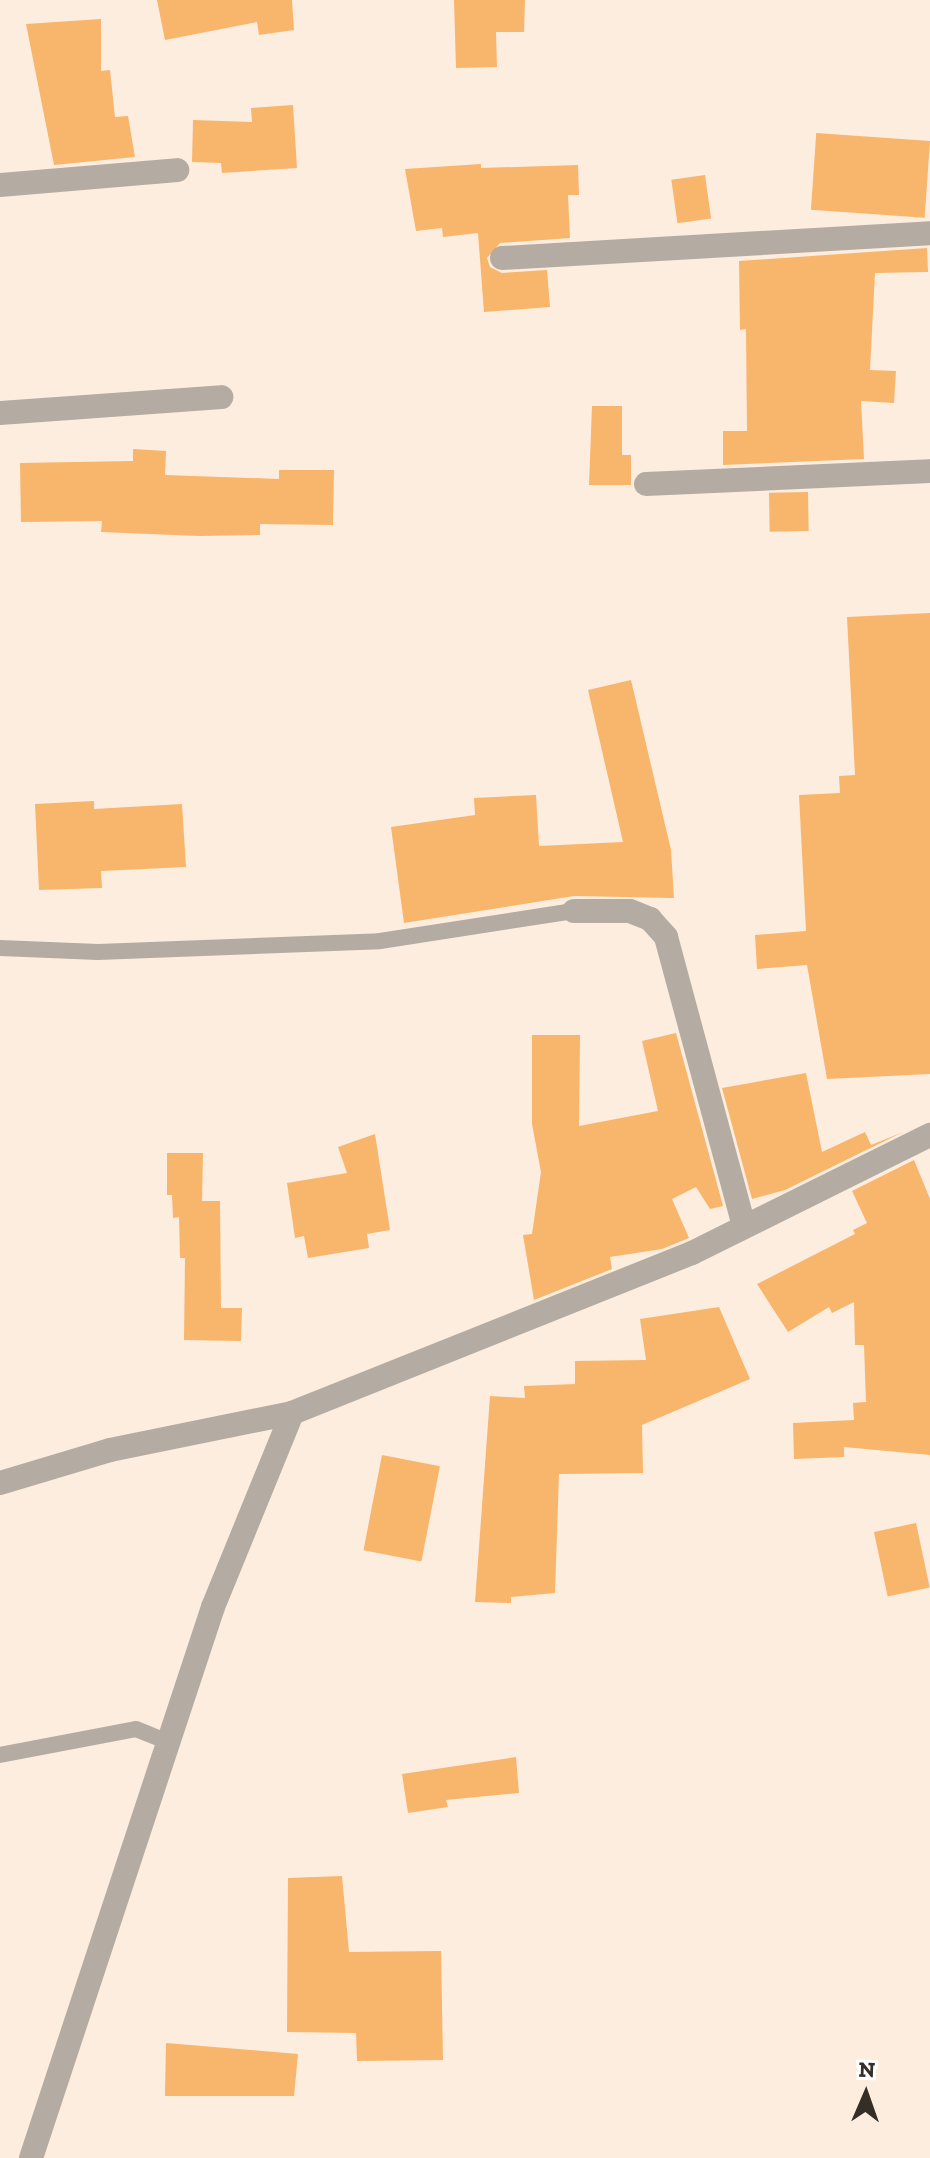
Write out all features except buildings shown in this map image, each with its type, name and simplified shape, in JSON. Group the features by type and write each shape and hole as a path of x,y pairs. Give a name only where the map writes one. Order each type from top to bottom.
{"street":[{"path":"0,185 177,170"},
{"path":"502,258 930,233"},
{"path":"0,413 221,397"},
{"path":"646,484 930,471"},
{"path":"574,911 630,911 650,919 666,937 744,1227"},
{"path":"0,1483 110,1450 292,1413 744,1227 930,1135"},
{"path":"31,2158 213,1607 292,1413"}],"lane":[{"path":"0,948 98,952 380,941 574,911"},
{"path":"0,1755 136,1729 169,1742"}]}
